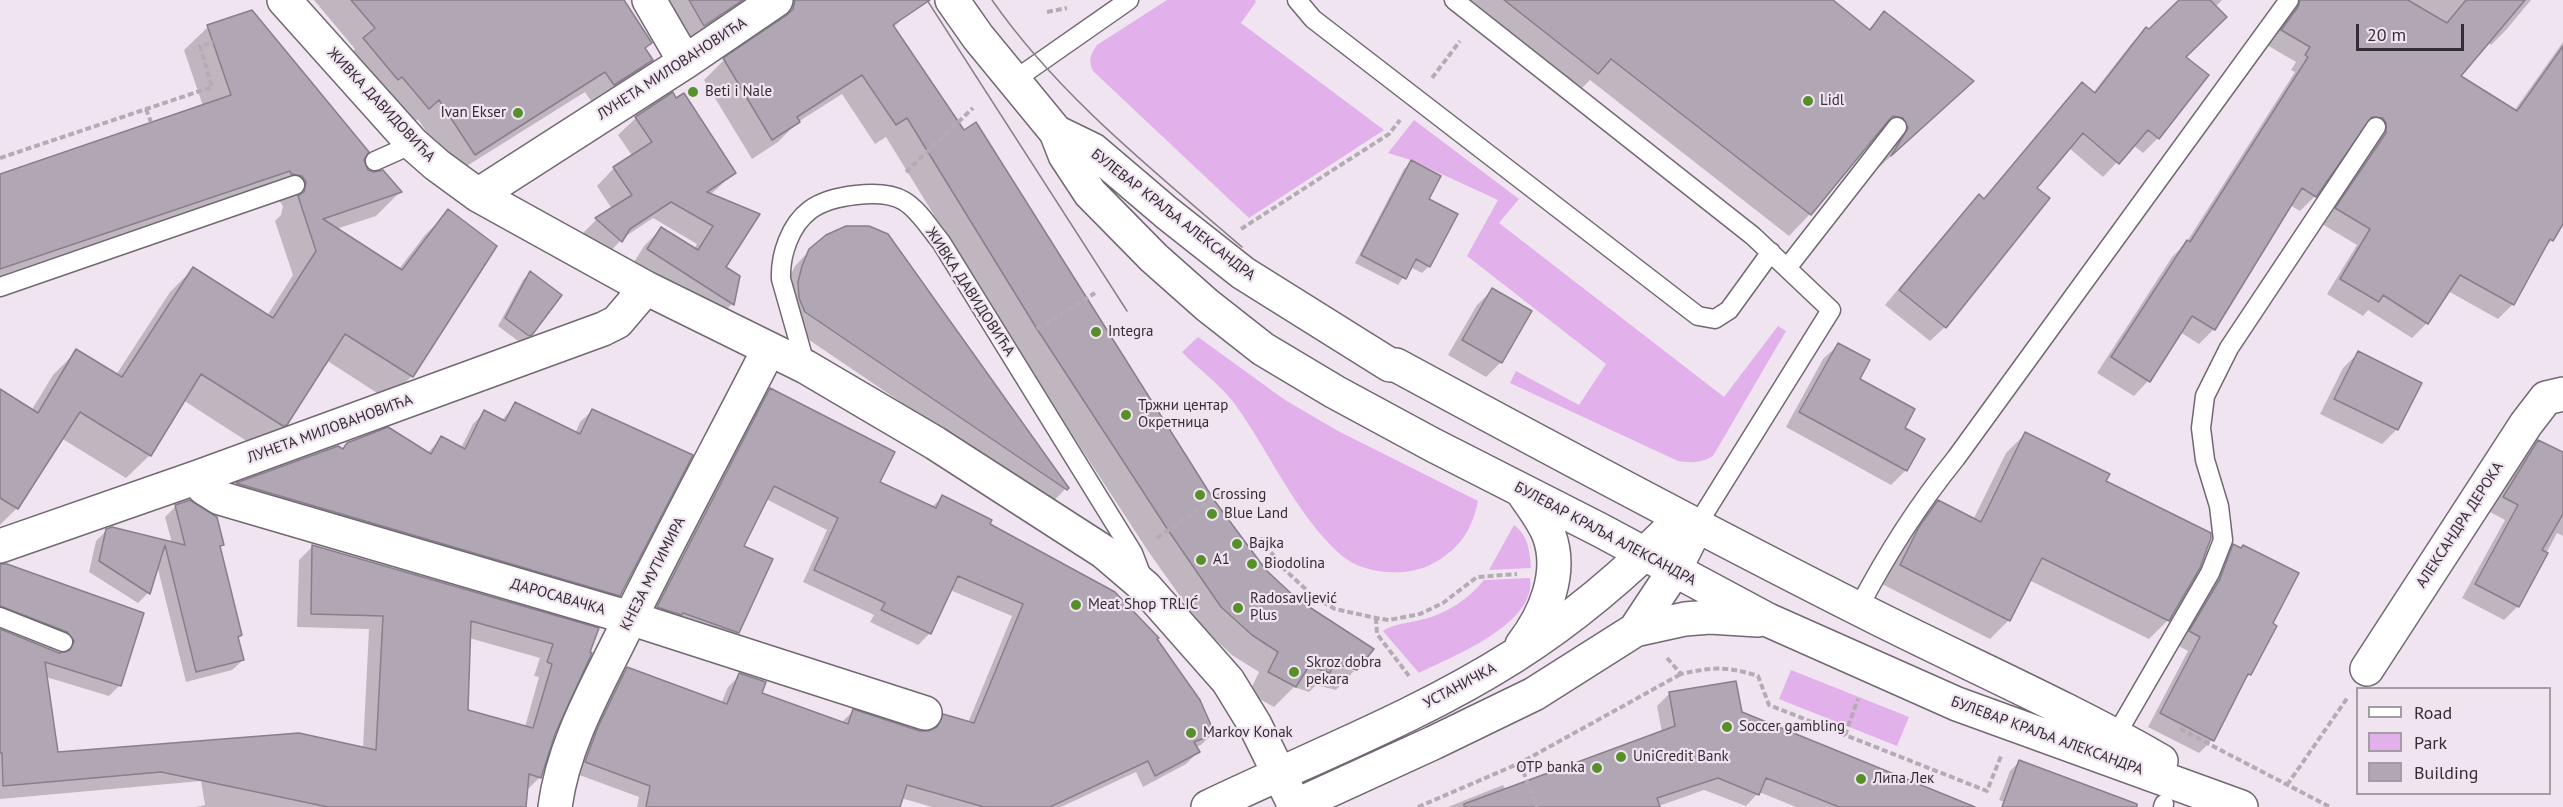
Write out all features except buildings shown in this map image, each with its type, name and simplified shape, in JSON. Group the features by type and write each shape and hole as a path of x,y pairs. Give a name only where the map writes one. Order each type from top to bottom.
{"main road":[{"name":"ЖИВКА ДАВИДОВИЋА","path":"284,0 413,144 478,195 646,288 806,367 876,407 1050,515 1104,552 1145,587 1228,681 1242,701 1280,773 1294,807"},
{"path":"649,0 685,62"},
{"name":"ЛУНЕТА МИЛОВАНОВИЋА","path":"478,195 685,62 776,0"},
{"name":"БУЛЕВАР КРАЉА АЛЕКСАНДРА","path":"952,0 1013,81 1056,132 1070,164 1090,192 1112,216 1207,305 1263,349 1335,392 1768,620 1957,704 2242,807"},
{"name":"БУЛЕВАР КРАЉА АЛЕКСАНДРА","path":"1056,132 1093,150 1243,273 1390,365 1396,365 1858,609 2116,735 2242,807"},
{"name":"ЛУНЕТА МИЛОВАНОВИЋА","path":"0,546 198,477 603,329 617,322 646,288"},
{"name":"КНЕЗА МУТИМИРА","path":"555,807 568,753 579,722 630,618 770,349"},
{"name":"АЛЕКСАНДРА ДЕРОКА","path":"2367,669 2538,406 2546,398 2563,394"},
{"name":"ДАРОСАВАЧКА","path":"198,477 204,488 220,498 630,618 925,713"},
{"path":"1515,656 1537,626 1544,612 1554,568 1549,536 1521,489"},
{"path":"1635,630 1674,571 1689,521"},
{"name":"УСТАНИЧКА","path":"1208,807 1453,691 1515,656 1602,592 1689,521"},
{"path":"1294,807 1534,694 1635,630 1685,619 1710,617 1768,620"}],"lane":[{"path":"1013,81 1129,0"},
{"path":"1297,0 1313,19 1698,316 1715,319 1728,310 1772,252"},
{"path":"1454,0 1772,252 1831,310 1689,521"},
{"path":"1858,609 1926,495 1956,458 2289,0"},
{"path":"1787,268 1897,127"},
{"path":"2116,735 2210,573 2223,540 2219,506 2205,460 2201,428 2205,396 2229,348 2376,127"},
{"path":"375,160 413,144"},
{"path":"0,286 295,185"},
{"name":"ЖИВКА ДАВИДОВИЋА","path":"806,367 781,279 781,264 793,229 811,209 860,194 882,195 903,201 919,215 941,242 1133,553 1145,587"},
{"path":"0,617 63,642"}],"path":[{"path":"1238,231 1389,134 1478,19"},
{"path":"0,158 212,87 200,46 213,42"},
{"path":"882,195 973,108"},
{"path":"146,109 151,122"},
{"path":"1037,329 1095,293"},
{"path":"1168,530 1225,490"},
{"path":"1260,538 1283,568 1314,597 1335,609 1389,620 1420,614 1443,603 1477,578 1528,573"},
{"path":"1376,618 1377,634 1386,649 1416,684"},
{"path":"1635,630 1662,652 1681,674"},
{"path":"1418,807 1520,763 1681,674 1710,667 1733,668 1758,676 1769,705 1987,791 2005,747"},
{"path":"2287,785 2367,669"},
{"path":"1845,735 1859,697"},
{"path":"2134,705 2330,807"},
{"path":"1520,763 1537,807"}],"green space":[{"path":"1167,0 1255,0 1256,2 1241,23 1384,130 1249,218 1091,67 1090,58 1097,45"},
{"path":"1414,120 1519,199 1499,223 1724,397 1778,326 1786,331 1713,456 1696,462 1678,461 1510,383 1516,371 1579,405 1606,364 1467,256 1498,200 1411,160 1388,153"},
{"path":"1198,337 1285,400 1338,431 1478,501 1472,522 1462,540 1447,554 1428,566 1407,572 1371,570 1341,555 1325,539 1296,502 1234,403 1182,352"},
{"path":"1514,525 1525,539 1531,568 1489,570"},
{"path":"1530,578 1529,595 1520,610 1507,624 1471,648 1419,673 1383,631 1432,617 1449,609 1472,593 1484,580"},
{"path":"1791,670 1909,717 1897,746 1779,699"}],"tram line":[{"path":"927,0 1127,311"},
{"path":"992,0 1018,35 1077,100 1142,161 1242,247"}],"place":[{"name":"Beti i Nale","path":"693,92"},
{"name":"Lidl","path":"1808,101"},
{"name":"Ivan Ekser","path":"518,113"},
{"name":"Integra","path":"1096,332"},
{"name":"Тржни центар Окретница","path":"1126,415"},
{"name":"Crossing","path":"1200,495"},
{"name":"Blue Land","path":"1212,514"},
{"name":"Bajka","path":"1237,544"},
{"name":"A1","path":"1201,560"},
{"name":"Biodolina","path":"1252,564"},
{"name":"Meat Shop TRLIĆ","path":"1076,605"},
{"name":"Radosavljević Plus","path":"1238,608"},
{"name":"Skroz dobra pekara","path":"1294,672"},
{"name":"Soccer gambling","path":"1727,727"},
{"name":"Markov Konak","path":"1191,733"},
{"name":"UniCredit Bank","path":"1621,757"},
{"name":"OTP banka","path":"1597,768"},
{"name":"Липа Лек","path":"1861,779"}]}
